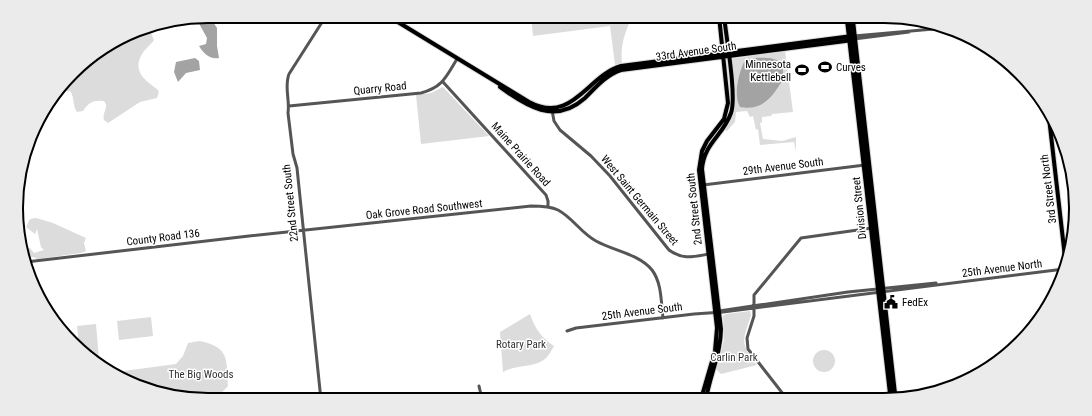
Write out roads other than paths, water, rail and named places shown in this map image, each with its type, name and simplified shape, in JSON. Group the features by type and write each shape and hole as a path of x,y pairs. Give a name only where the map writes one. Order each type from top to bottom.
{"highway":[{"name":"Division Street","path":"849,23 852,38"},
{"name":"Division Street","path":"852,23 852,38 873,228 894,393"},
{"name":"Division Street","path":"881,291 891,393"}],"main road":[{"path":"399,23 532,104 552,110"},
{"name":"2nd Street South","path":"717,312 702,185 702,169 706,152 732,112 732,98 720,23"},
{"name":"2nd Street South","path":"724,23 726,54"},
{"name":"33rd Avenue South","path":"552,110 575,100 604,74 619,67 852,38"},
{"name":"3rd Street North","path":"1050,126 1064,249"},
{"path":"703,393 716,344 717,312"},
{"path":"708,393 721,340 717,312"}],"street":[{"name":"22nd Street South","path":"320,393 302,230 297,168 293,154 288,113 289,106 286,81 322,23"},
{"path":"852,38 932,29"},
{"name":"Quarry Road","path":"289,106 421,93 434,89 443,82 458,59"},
{"name":"Maine Prairie Road","path":"443,82 546,195 548,207"},
{"name":"West Saint Germain Street","path":"552,110 554,121 560,130 591,156 610,176 668,250 677,256 688,257 710,254"},
{"name":"29th Avenue South","path":"702,185 866,165"},
{"name":"Oak Grove Road Southwest","path":"302,230 531,206 548,207"},
{"path":"548,207 558,210 565,215 586,235 641,261 653,270 660,286 663,318"},
{"path":"782,393 748,349 746,338 754,316 754,295 797,242 803,237 873,228"},
{"name":"County Road 136","path":"31,261 302,230"},
{"name":"25th Avenue North","path":"858,293 1058,270"},
{"name":"25th Avenue South","path":"567,331 576,328 723,312 858,293"},
{"path":"479,386 481,393"}],"place":[{"name":"Curves","path":"825,67"},
{"name":"Minnesota Kettlebell","path":"802,70"},
{"name":"FedEx","path":"891,302"}],"park label":[{"name":"Rotary Park","path":"521,344"},
{"name":"Carlin Park","path":"734,357"},
{"name":"The Big Woods","path":"201,374"}]}
